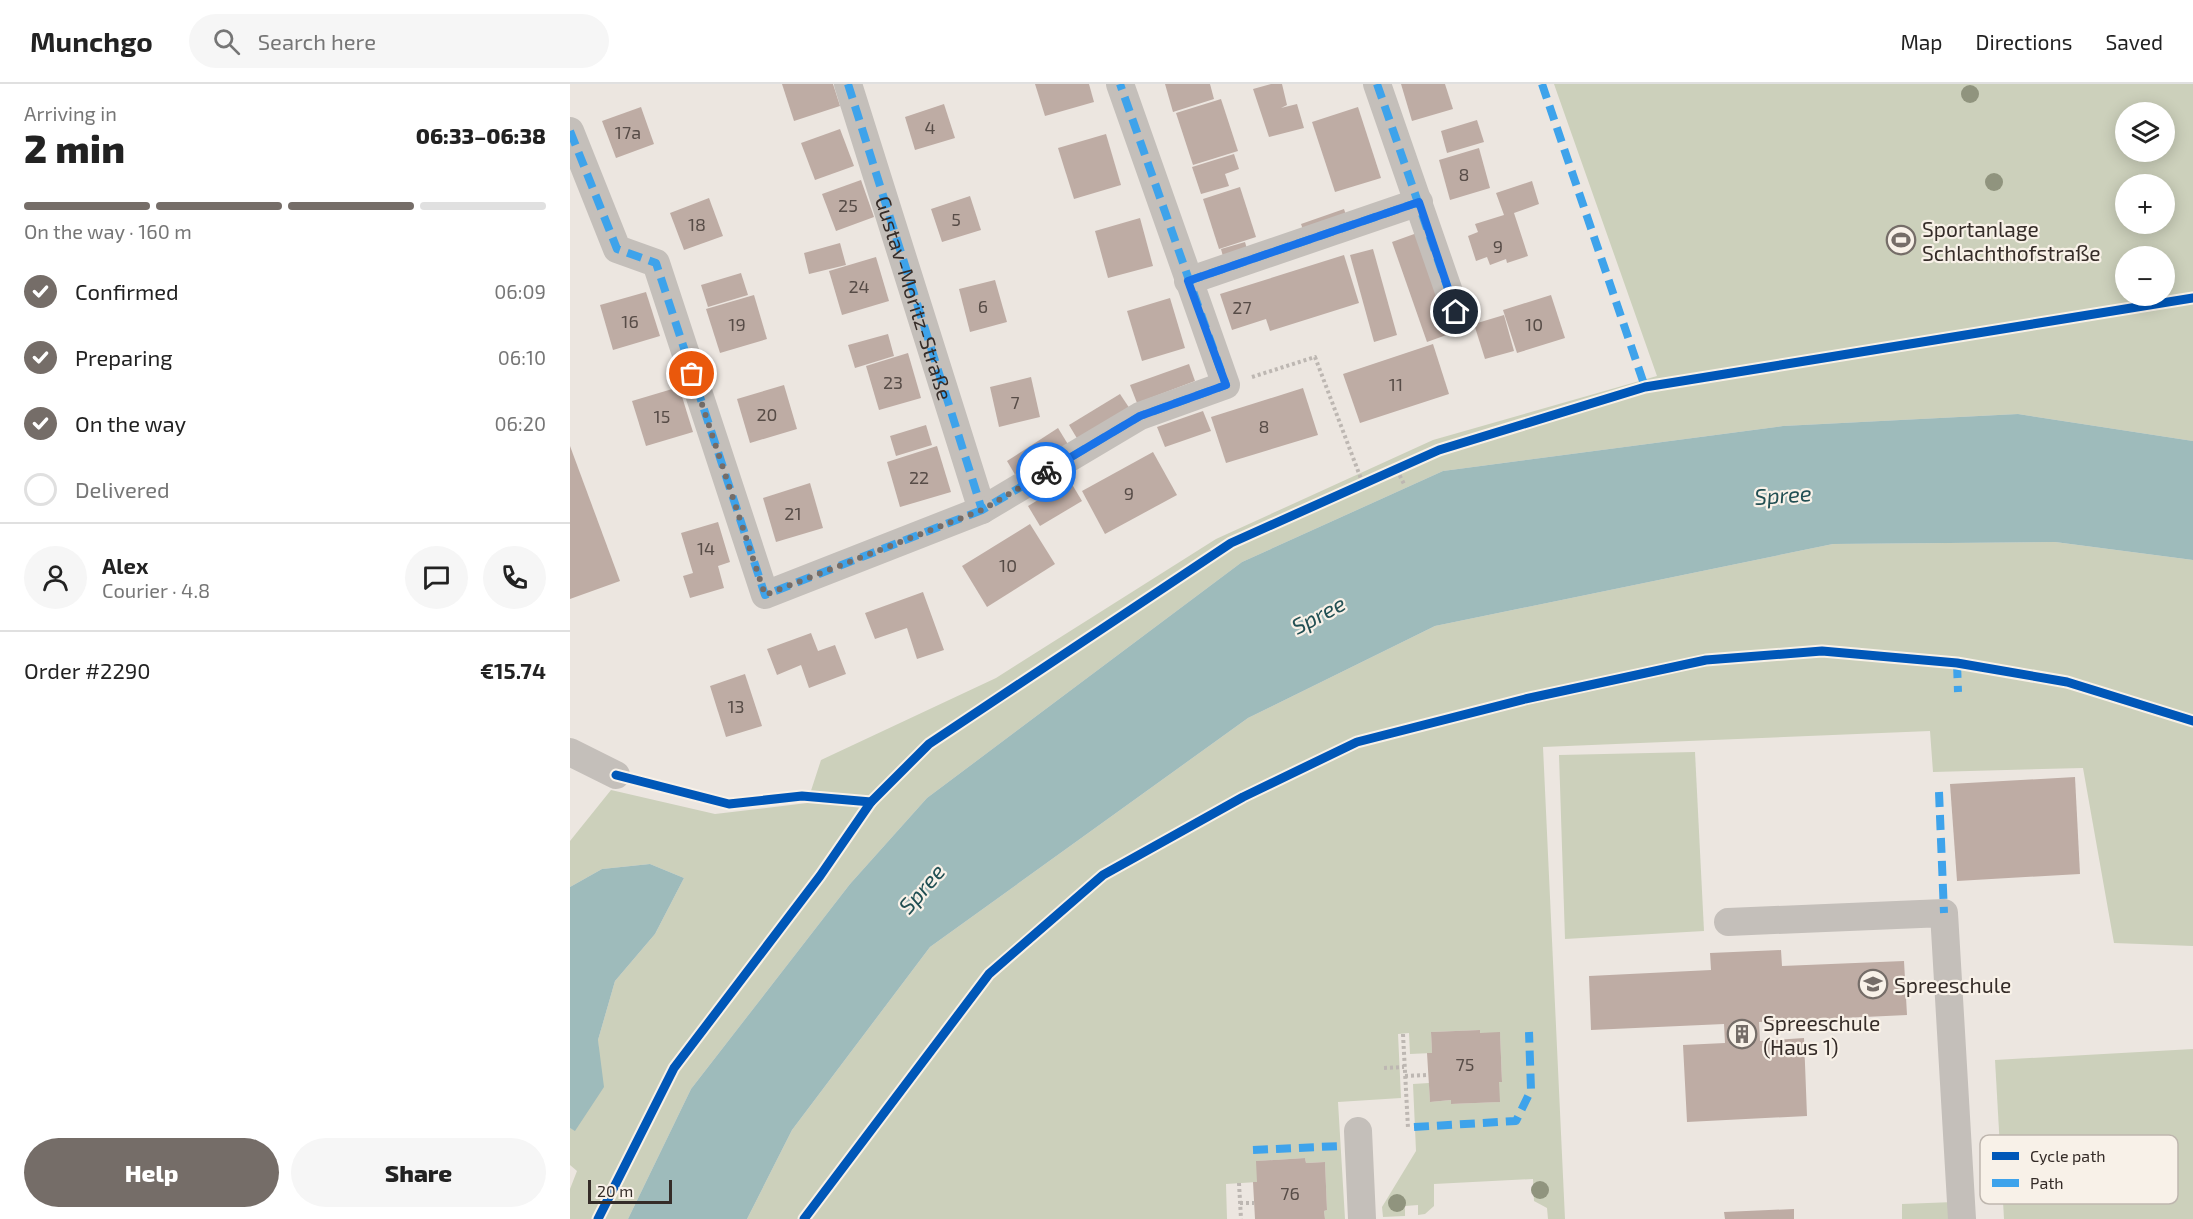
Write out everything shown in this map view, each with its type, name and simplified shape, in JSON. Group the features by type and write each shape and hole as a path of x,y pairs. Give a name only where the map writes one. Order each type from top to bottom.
{"street":[{"name":"Gustav-Moritz-Straße","path":"848,84 982,510"},
{"path":"570,131 617,249 656,263 765,595 982,510 1140,416 1226,385 1120,84"},
{"path":"1377,84 1456,312"},
{"path":"1188,281 1419,202"},
{"path":"570,752 616,775"},
{"path":"1728,922 1944,913 1962,1219"},
{"path":"1352,1141 1362,1219"}],"path":[{"path":"1226,385 1315,357 1363,484"},
{"path":"1397,470 1404,484"},
{"path":"1403,1034 1408,1128"},
{"path":"1384,1068 1404,1067"},
{"path":"1405,1076 1428,1075"},
{"path":"1239,1183 1241,1219"},
{"path":"1240,1203 1254,1203"}],"green space":[{"path":"1554,84 2193,84 2193,441 2018,414 1783,426 1443,471 1242,562 927,798 850,884 691,1089 628,1219 570,1219 570,1189 577,1171 570,1165 570,1128 575,1130 599,1061 598,1040 615,981 655,934 684,878 650,864 602,869 570,887 570,841 611,790 715,814 807,803 821,760 996,678 1216,539 1433,440 1657,376"},
{"path":"2055,542 2193,560 2193,946 2114,943 2083,768 1933,772 1930,731 1543,747 1565,1219 1548,1219 1547,1208 1534,1201 1533,1179 1434,1184 1434,1206 1425,1214 1418,1215 1418,1205 1405,1206 1405,1216 1383,1217 1382,1207 1416,1151 1413,1084 1429,1083 1430,1102 1451,1100 1451,1104 1499,1102 1499,1082 1502,1081 1500,1033 1480,1033 1480,1030 1431,1032 1432,1053 1410,1054 1409,1033 1398,1034 1401,1098 1338,1102 1345,1219 1325,1219 1324,1211 1327,1210 1325,1162 1306,1163 1305,1158 1257,1161 1257,1182 1226,1184 1227,1219 747,1219 792,1130 930,947 1248,718 1435,626 1833,544"},
{"path":"1695,752 1704,931 1565,939 1559,755"},
{"path":"2193,1049 2193,1219 2004,1219 2003,1204 2178,1204 2178,1135 1999,1135 1995,1060"},
{"path":"1954,1202 1955,1219 1902,1219 1902,1204"}],"water":[{"name":"Spree","path":"2018,414 2193,441 2193,560 2055,542 1833,544 1435,626 1248,718 930,947 792,1130 747,1219 628,1219 691,1089 850,884 927,798 1242,562 1443,471 1783,426"},
{"path":"650,864 684,878 655,934 615,981 598,1040 604,1087 575,1131 570,1128 570,887 602,869"}],"building":[{"path":"782,84 833,84 840,106 794,121"},
{"path":"1035,84 1089,84 1094,102 1045,116"},
{"path":"1165,84 1210,84 1214,99 1173,112"},
{"path":"1271,84 1282,84 1287,105 1281,108 1297,104 1304,128 1269,137 1253,89"},
{"path":"1401,84 1445,84 1453,109 1412,121"},
{"path":"1221,99 1238,151 1193,165 1176,113"},
{"path":"944,104 955,138 915,150 905,117"},
{"path":"641,107 654,144 616,158 602,121"},
{"path":"1358,107 1381,178 1335,192 1312,122"},
{"path":"1477,120 1484,142 1447,153 1441,131"},
{"path":"840,129 854,166 815,180 801,143"},
{"path":"1106,134 1121,185 1074,199 1058,148"},
{"path":"1479,148 1490,188 1450,200 1439,160"},
{"path":"1234,154 1239,169 1225,174 1229,186 1201,194 1192,167"},
{"path":"861,180 874,217 836,231 822,194"},
{"path":"1532,181 1539,204 1514,213 1528,256 1507,263 1506,259 1490,265 1487,257 1476,261 1468,236 1478,232 1475,224 1504,215 1496,193"},
{"path":"1240,187 1256,237 1219,249 1203,199"},
{"path":"970,196 981,230 942,242 931,209"},
{"path":"709,198 723,236 684,250 670,213"},
{"path":"1344,209 1349,224 1306,238 1301,224"},
{"path":"1140,218 1153,266 1108,278 1095,231"},
{"path":"1417,233 1452,333 1427,342 1392,242"},
{"path":"1245,242 1249,256 1225,264 1221,249"},
{"path":"840,243 846,265 809,274 804,253"},
{"path":"1373,249 1397,335 1374,342 1350,255"},
{"path":"1344,255 1359,303 1270,331 1266,319 1232,330 1220,294"},
{"path":"876,257 889,301 842,315 829,271"},
{"path":"741,273 748,295 708,307 701,285"},
{"path":"995,280 1007,322 970,332 959,289"},
{"path":"646,292 660,336 613,350 600,305"},
{"path":"754,295 767,339 720,353 706,309"},
{"path":"1551,295 1565,338 1517,353 1503,310"},
{"path":"1170,298 1185,348 1142,361 1127,311"},
{"path":"1504,315 1514,351 1485,359 1474,324"},
{"path":"888,334 894,356 855,368 848,345"},
{"path":"1433,344 1449,394 1360,423 1343,374"},
{"path":"908,353 921,398 879,410 866,366"},
{"path":"1189,364 1195,381 1137,403 1130,385"},
{"path":"1031,377 1040,417 999,427 990,387"},
{"path":"784,385 797,429 750,443 737,399"},
{"path":"679,387 693,432 646,446 632,401"},
{"path":"1303,388 1318,435 1226,463 1211,417"},
{"path":"1120,394 1130,409 1078,440 1069,425"},
{"path":"1203,411 1211,431 1165,447 1157,427"},
{"path":"926,425 932,445 896,456 890,436"},
{"path":"1058,428 1069,446 1017,478 1007,461"},
{"path":"570,446 620,581 570,599"},
{"path":"937,446 951,492 900,507 887,462"},
{"path":"1153,452 1177,495 1105,534 1082,491"},
{"path":"1070,481 1082,501 1040,526 1028,506"},
{"path":"810,483 823,528 776,542 763,498"},
{"path":"718,522 730,562 718,566 724,588 690,598 683,576 693,573 681,533"},
{"path":"1030,524 1055,564 987,607 962,566"},
{"path":"923,592 944,650 917,659 907,628 875,639 865,613"},
{"path":"811,633 818,651 835,645 846,674 809,688 801,665 777,675 767,649"},
{"path":"745,674 762,726 726,737 710,686"},
{"path":"2075,777 2080,874 1957,881 1950,784"},
{"name":"Spreeschule (Haus 1)","path":"1781,950 1782,966 1904,961 1907,1015 1759,1022 1760,1041 1804,1038 1807,1116 1687,1122 1683,1045 1725,1043 1724,1024 1591,1030 1589,976 1711,970 1710,953"},
{"path":"1480,1030 1480,1033 1500,1032 1502,1082 1499,1082 1500,1102 1451,1104 1451,1100 1430,1102 1427,1053 1432,1053 1431,1032"},
{"path":"1305,1158 1306,1163 1325,1162 1327,1210 1324,1211 1325,1219 1255,1219 1253,1182 1257,1182 1256,1161"},
{"path":"1794,1209 1794,1219 1725,1219 1724,1212"}],"marked path":[{"path":"848,84 982,510 1140,416 1226,385 1120,84"},
{"path":"1377,84 1456,312"},
{"path":"1542,84 1645,387"},
{"path":"570,131 617,249 656,263 765,595 982,510"},
{"path":"1188,281 1419,202"},
{"path":"1957,663 1958,692"},
{"path":"1939,792 1944,913"},
{"path":"1414,1127 1516,1121 1531,1090 1529,1032"},
{"path":"1253,1150 1340,1146"}],"cycle path":[{"path":"598,1219 674,1068 820,876 871,802 929,744 1231,543 1439,450 1645,387 2193,298"},
{"path":"804,1219 989,974 1103,875 1243,797 1357,742 1525,699 1706,660 1822,651 1957,663 2067,682 2193,721"},
{"path":"616,775 729,804 802,796 871,802"}],"way so far":[{"path":"692,374 765,595 982,510 1046,472"}],"place":[{"name":"Sportanlage Schlachthofstraße","path":"1901,240"},
{"name":"Spreeschule","path":"1873,984"},
{"name":"Spreeschule (Haus 1)","path":"1742,1034"}],"route":[{"path":"1046,472 1140,416 1226,385 1188,281 1419,202 1456,312"}]}
